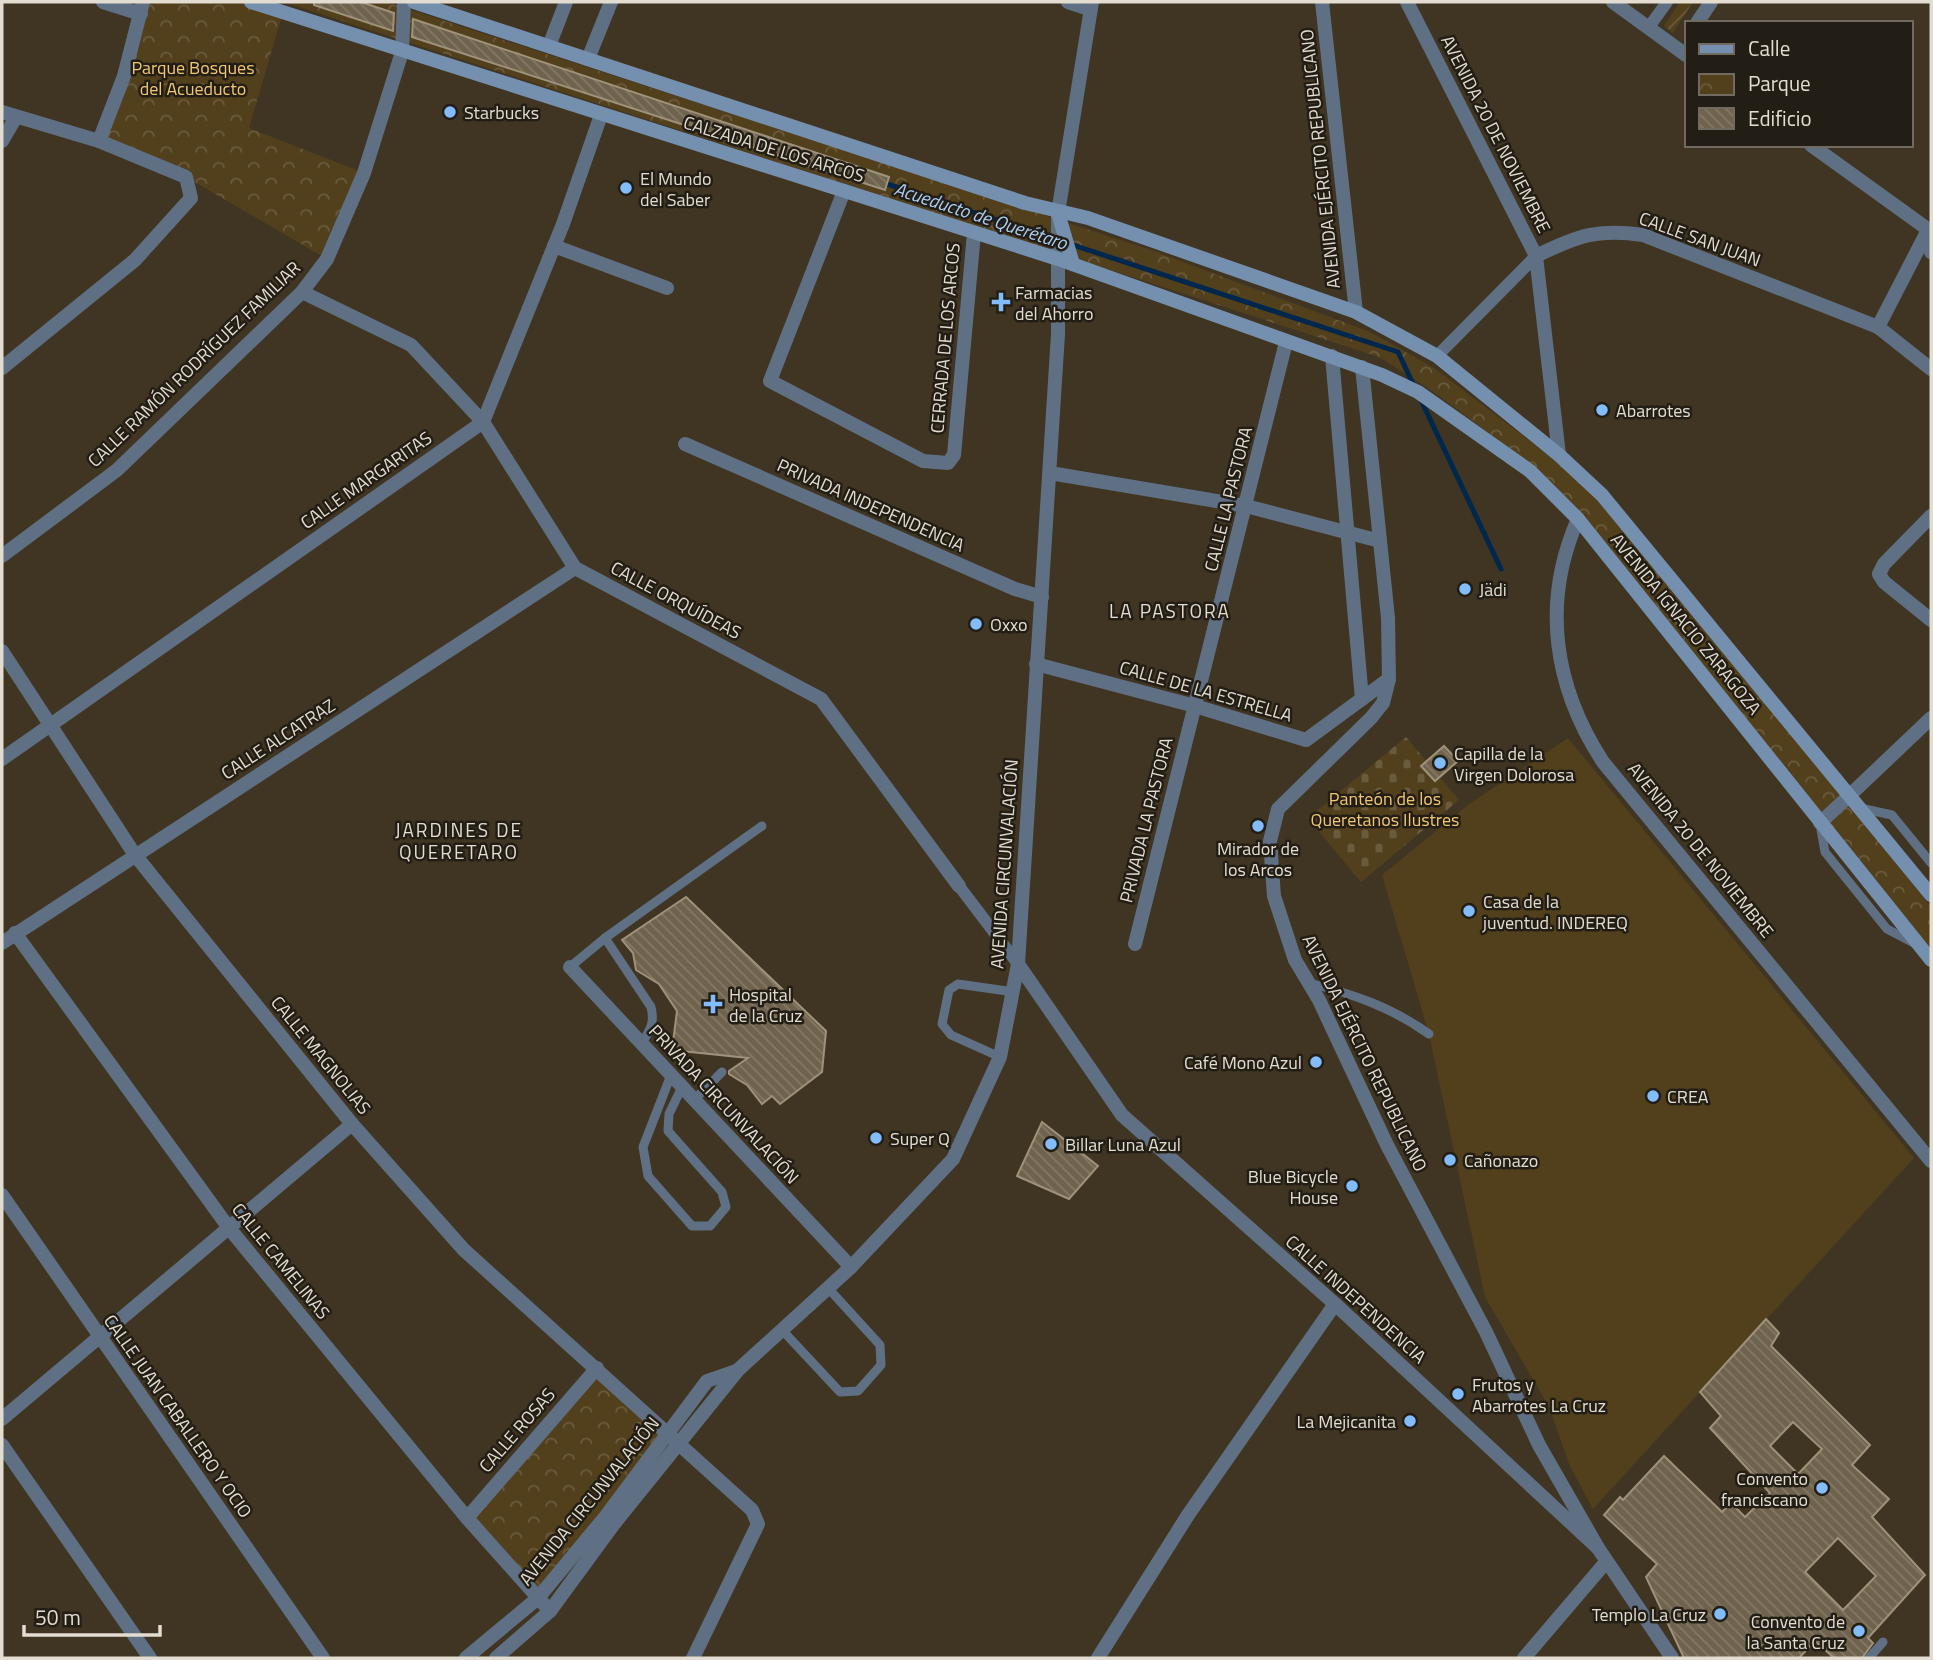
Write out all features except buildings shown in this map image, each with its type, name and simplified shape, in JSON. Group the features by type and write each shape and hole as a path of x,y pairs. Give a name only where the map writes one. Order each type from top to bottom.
{"main road":[{"name":"CALZADA DE LOS ARCOS","path":"251,2 1058,259 1362,367"},
{"name":"CALZADA DE LOS ARCOS","path":"414,2 1058,213 1088,218 1356,312"},
{"path":"1058,213 1073,264"},
{"name":"AVENIDA IGNACIO ZARAGOZA","path":"1356,312 1437,356 1559,454 1602,495 1931,895"},
{"name":"AVENIDA IGNACIO ZARAGOZA","path":"1362,367 1418,392 1456,418 1530,471 1578,519 1931,960"}],"street":[{"path":"99,141 124,76 142,8 103,2"},
{"name":"CALLE RAMÓN RODRÍGUEZ FAMILIAR","path":"2,555 117,470 302,292 327,259 343,226 402,52 404,2"},
{"path":"549,46 566,2"},
{"path":"588,59 611,2"},
{"path":"1058,259 1058,213 1090,6 1068,2"},
{"name":"AVENIDA EJÉRCITO REPUBLICANO","path":"1322,2 1356,312"},
{"name":"AVENIDA 20 DE NOVIEMBRE","path":"1407,2 1536,256 1559,454"},
{"path":"1612,2 1684,48"},
{"path":"1649,27 1667,2"},
{"path":"1698,21 1711,2"},
{"path":"2,141 9,114 99,141 186,177 191,198 135,260 2,368"},
{"path":"483,422 554,246 601,115"},
{"path":"1814,147 1930,228"},
{"name":"CERRADA DE LOS ARCOS","path":"844,191 770,381 923,461 940,465 948,463 954,455 974,233"},
{"path":"1930,228 1931,252"},
{"path":"1878,327 1930,228"},
{"name":"CALLE SAN JUAN","path":"1437,356 1536,256 1579,235 1621,232 1643,235 1878,327 1931,369"},
{"path":"554,246 667,288"},
{"name":"AVENIDA CIRCUNVALACIÓN","path":"466,1658 538,1598 674,1438 738,1370 851,1267 953,1159 1000,1058 1018,964 1058,334 1058,259"},
{"name":"CALLE ORQUÍDEAS","path":"302,292 411,345 483,422 575,568 821,699 1018,964"},
{"name":"CALLE LA PASTORA","path":"1195,706 1286,342"},
{"path":"1332,356 1362,699"},
{"name":"AVENIDA EJÉRCITO REPUBLICANO","path":"1362,367 1388,618 1389,678 1383,703 1371,718 1285,800 1274,819 1270,841 1274,896 1288,944 1319,1000 1387,1145 1486,1332 1543,1454 1598,1548"},
{"name":"CALLE MARGARITAS","path":"2,758 483,422"},
{"name":"PRIVADA INDEPENDENCIA","path":"685,444 1015,589 1042,597"},
{"path":"1049,473 1247,506 1380,541"},
{"path":"1931,516 1884,564 1879,574 1884,582 1931,620"},
{"name":"AVENIDA 20 DE NOVIEMBRE","path":"1578,519 1563,552 1558,582 1558,646 1571,704 1581,728 1604,762 1931,1161"},
{"name":"CALLE ALCATRAZ","path":"2,943 575,568"},
{"name":"CALLE MAGNOLIAS","path":"2,651 135,855 352,1124 464,1250 752,1510 758,1524 693,1658"},
{"name":"CALLE DE LA ESTRELLA","path":"1036,664 1195,706 1306,740 1389,678"},
{"name":"PRIVADA LA PASTORA","path":"1135,944 1195,706"},
{"path":"1820,822 1931,718"},
{"name":"CALLE CAMELINAS","path":"15,933 229,1228 467,1518 550,1611"},
{"name":"CALLE INDEPENDENCIA","path":"1018,964 1122,1115 1335,1304 1598,1548 1672,1658"},
{"name":"PRIVADA CIRCUNVALACIÓN","path":"570,967 851,1267"},
{"path":"2,1419 352,1124"},
{"name":"CALLE JUAN CABALLERO Y OCIO","path":"2,1195 323,1658"},
{"path":"1098,1658 1188,1515 1335,1304"},
{"name":"CALLE ROSAS","path":"467,1518 597,1368"},
{"name":"AVENIDA CIRCUNVALACIÓN","path":"496,1658 550,1611 674,1438"},
{"path":"2,1445 150,1658"},
{"path":"1524,1658 1606,1562"}],"lane":[{"path":"1860,808 1892,815 1931,863"},
{"path":"570,967 605,938 762,826"},
{"path":"605,938 651,1007 654,1018 652,1027 642,1043"},
{"path":"1307,982 1366,998 1406,1017 1429,1034"},
{"path":"1000,1058 951,1035 942,1024 950,990 958,984 1014,992"},
{"path":"694,1100 722,1072"},
{"path":"671,1075 643,1147 648,1176 692,1226 710,1226 726,1208 722,1192 668,1131 669,1114 682,1087"},
{"path":"783,1331 840,1391 858,1391 881,1365 880,1345 828,1288"},
{"path":"1869,1658 1883,1642"}],"green space":[{"name":"Parque Bosques del Acueducto","path":"103,2 251,2 283,12 249,128 364,173 327,259 186,177 99,141 141,14"},
{"path":"284,2 386,2 1151,250 1370,332 1434,368 1553,459 1607,508 1931,907 1931,951 1535,467 1428,388 1379,357"},
{"path":"1680,2 1693,2 1673,33 1664,26"},
{"name":"Panteón de los Queretanos Ilustres","path":"1406,737 1459,800 1361,882 1308,818"},
{"name":"CREA","path":"1568,738 1914,1158 1593,1509 1570,1466 1549,1407 1485,1297 1429,1034 1382,875 1469,804"},
{"path":"597,1368 669,1434 538,1598 467,1518"}],"waterway":[{"name":"Acueducto de Querétaro","path":"881,182 1058,240"},
{"name":"Acueducto de Querétaro","path":"1070,244 1398,352 1414,386"},
{"name":"Acueducto de Querétaro","path":"1420,398 1501,569"}],"place":[{"name":"Starbucks","path":"450,112"},
{"name":"El Mundo del Saber","path":"626,188"},
{"name":"Farmacias del Ahorro","path":"1001,302"},
{"name":"Abarrotes","path":"1602,410"},
{"name":"Jädi","path":"1465,589"},
{"name":"Oxxo","path":"976,624"},
{"name":"Capilla de la Virgen Dolorosa","path":"1440,763"},
{"name":"Mirador de los Arcos","path":"1258,826"},
{"name":"Casa de la juventud. INDEREQ","path":"1469,911"},
{"name":"Hospital de la Cruz","path":"713,1004"},
{"name":"Café Mono Azul","path":"1316,1062"},
{"name":"CREA","path":"1653,1096"},
{"name":"Super Q","path":"876,1138"},
{"name":"Billar Luna Azul","path":"1051,1144"},
{"name":"Cañonazo","path":"1450,1160"},
{"name":"Blue Bicycle House","path":"1352,1186"},
{"name":"Frutos y Abarrotes La Cruz","path":"1458,1394"},
{"name":"La Mejicanita","path":"1410,1421"},
{"name":"Convento franciscano","path":"1822,1488"},
{"name":"Templo La Cruz","path":"1720,1614"},
{"name":"Convento de la Santa Cruz","path":"1859,1631"}],"district":[{"name":"LA PASTORA","path":"1170,610"},
{"name":"JARDINES DE QUERETARO","path":"459,840"}]}
